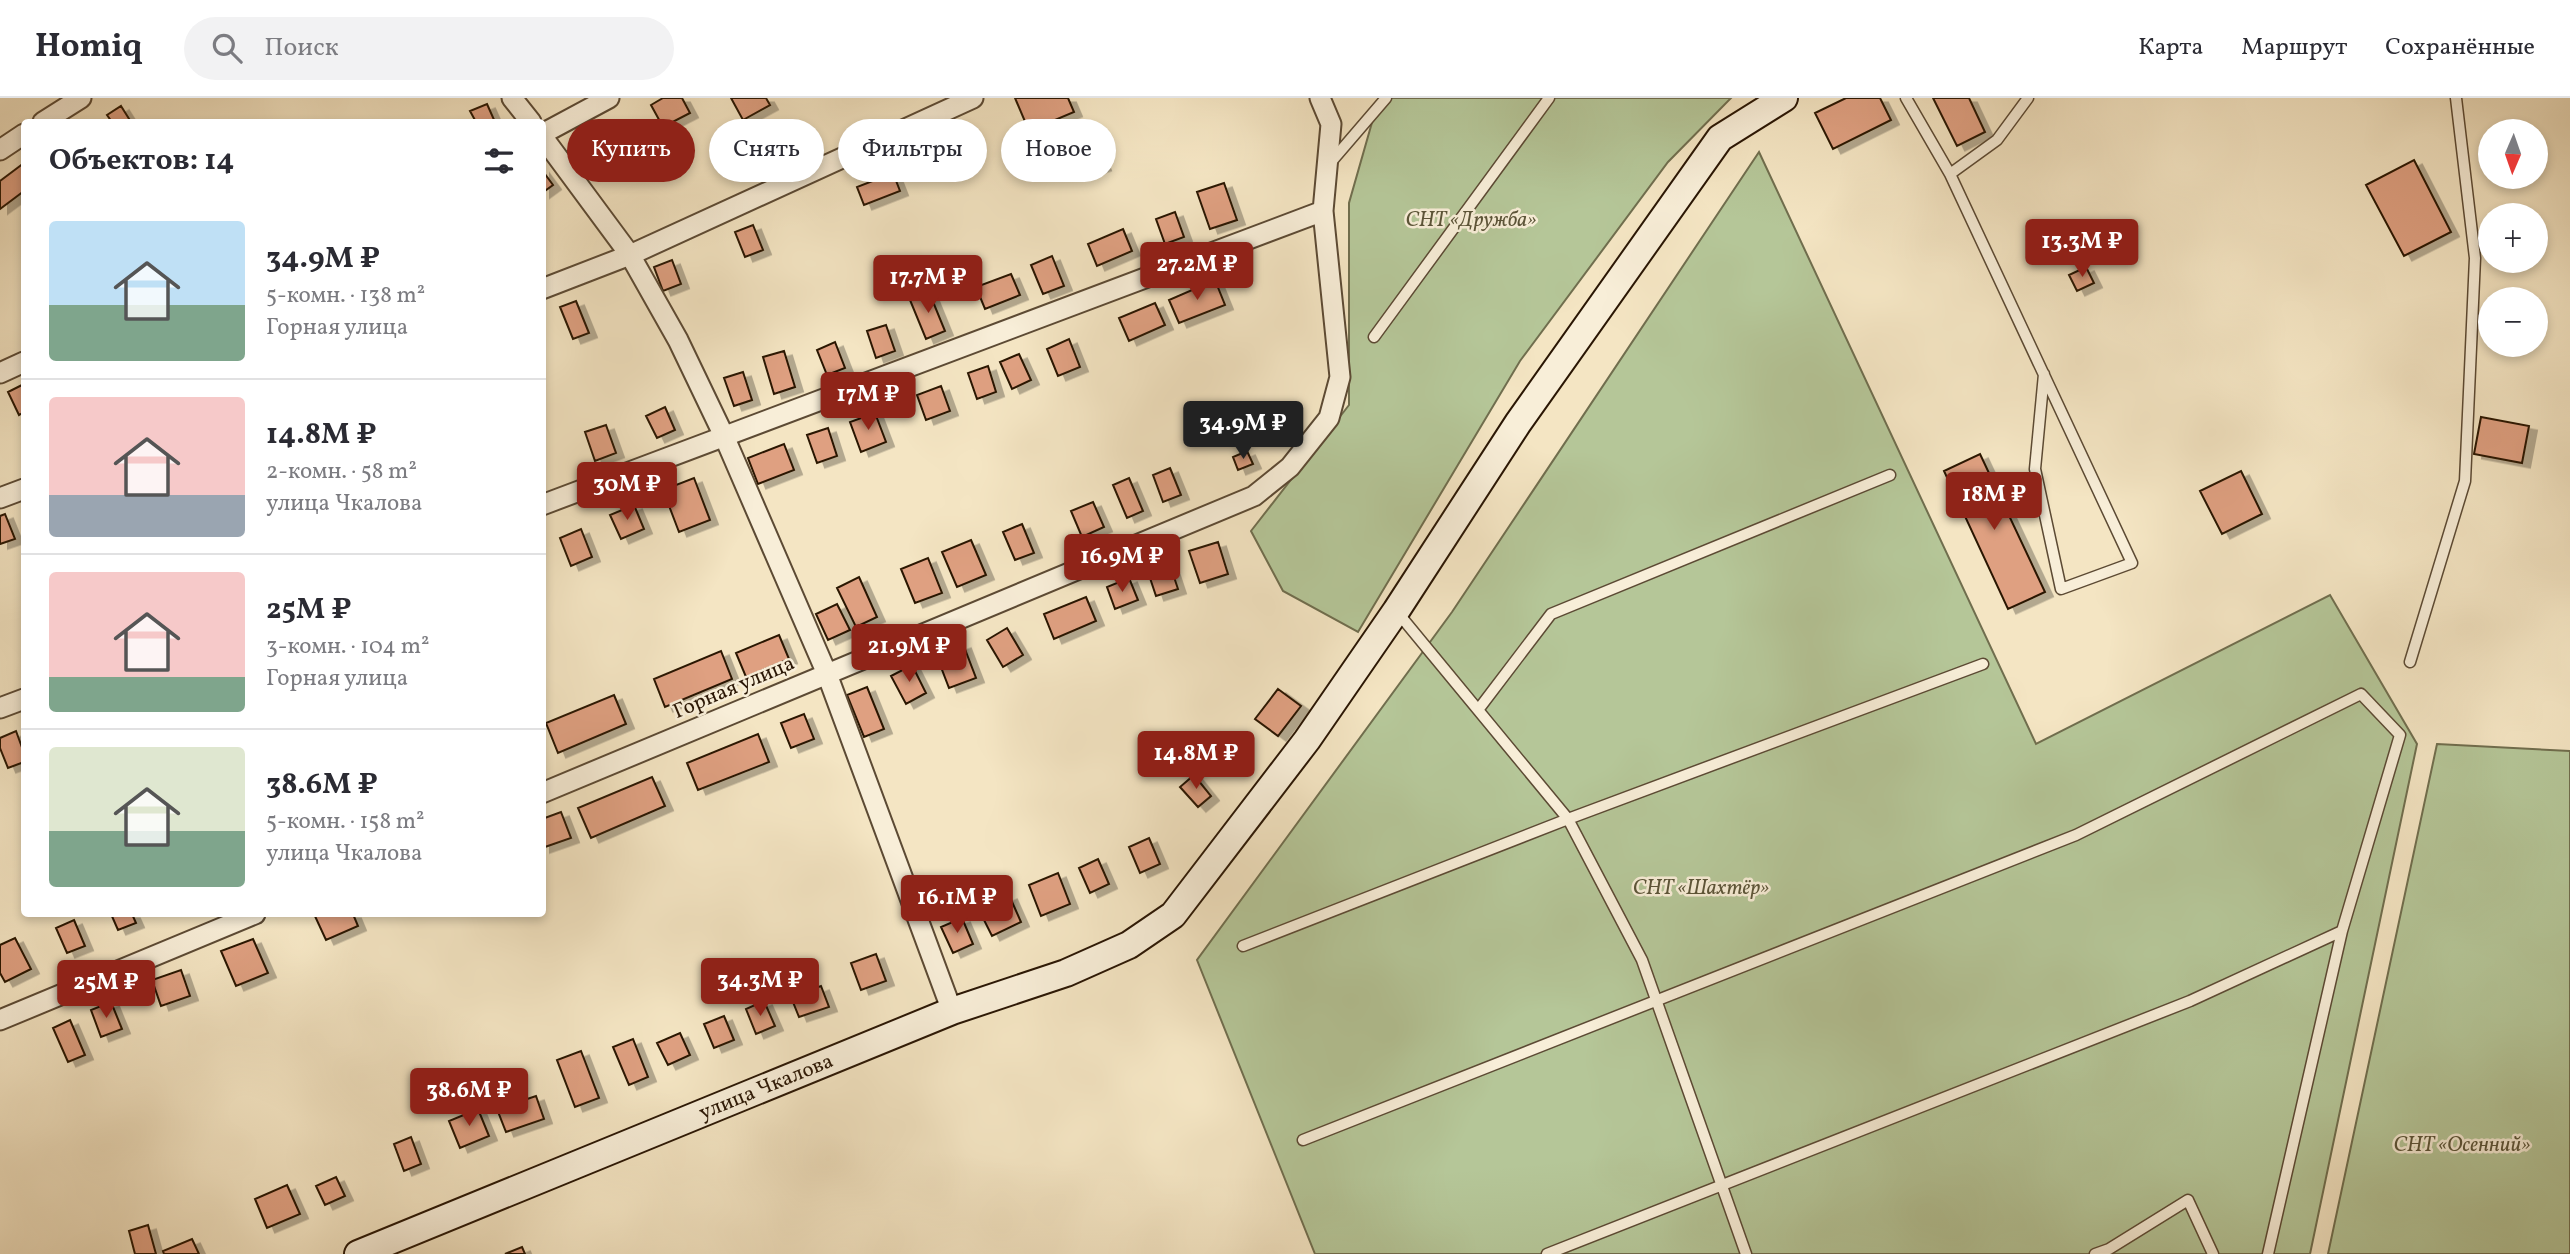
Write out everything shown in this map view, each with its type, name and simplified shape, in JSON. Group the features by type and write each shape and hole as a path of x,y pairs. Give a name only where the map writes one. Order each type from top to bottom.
{"main road":[{"name":"улица Чкалова","path":"358,1254 388,1248 952,1011 1066,972 1129,945 1173,915 1307,740 1396,611 1518,423 1720,138 1781,99"}],"street":[{"path":"48,119 80,98"},
{"path":"512,98 529,119"},
{"path":"546,133 609,98"},
{"path":"546,288 630,256 973,98"},
{"name":"Горная улица","path":"546,791 1254,496 1290,467 1329,418 1340,377 1323,211 1331,124 1320,98"},
{"path":"0,150 21,136"},
{"path":"546,140 630,256 678,340 724,436 827,674 952,1011"},
{"path":"546,503 1323,211"},
{"path":"0,373 21,363"},
{"path":"0,499 21,490"},
{"path":"0,708 21,700"},
{"path":"0,1020 248,917"}],"lane":[{"path":"1328,165 1387,98"},
{"path":"1374,337 1549,98"},
{"path":"1906,98 1951,174 2132,563 2062,589 2035,469 2044,374"},
{"path":"1951,174 1997,140 2028,98"},
{"path":"2410,662 2465,481 2474,258 2456,98"},
{"path":"1478,710 1551,614 1890,475"},
{"path":"1396,611 1568,819 1642,960 1746,1254"},
{"path":"1243,946 1568,819 1983,664"},
{"path":"1303,1140 2076,835 2361,694 2400,735 2342,930 2268,1254"},
{"path":"1547,1254 2190,1001 2342,930"},
{"path":"2095,1254 2109,1249 2188,1200 2213,1254"}],"green space":[{"name":"СНТ «Дружба»","path":"1379,98 1731,98 1668,162 1520,361 1358,632 1283,591 1251,531 1349,405 1349,203"},
{"name":"СНТ «Шахтёр»","path":"1759,152 2036,744 2330,595 2417,744 2310,1254 1315,1254 1197,960 1452,612"},
{"name":"СНТ «Осенний»","path":"2437,744 2570,751 2570,1254 2328,1254"}],"building":[{"path":"663,98 682,98 690,113 678,119 659,119 651,105"},
{"path":"731,98 766,98 770,105 742,119"},
{"path":"1015,98 1068,98 1074,112 1057,119 1024,119"},
{"path":"1846,98 1880,98 1891,120 1833,149 1815,113"},
{"path":"1933,98 1969,98 1985,132 1957,146"},
{"path":"487,104 494,119 474,119 470,111"},
{"path":"121,106 129,119 110,119 107,115"},
{"path":"2414,160 2451,232 2404,256 2366,185"},
{"path":"21,165 21,193 0,209 0,181"},
{"path":"546,175 553,185 546,190"},
{"path":"870,182 896,182 900,191 864,205 857,187"},
{"path":"1224,183 1237,220 1210,229 1197,192"},
{"path":"1175,212 1184,237 1165,244 1156,219"},
{"path":"753,225 763,250 745,257 735,232"},
{"path":"1123,229 1132,251 1097,266 1088,244"},
{"path":"1052,256 1064,286 1043,294 1031,265"},
{"path":"672,260 681,284 663,291 654,267"},
{"path":"2086,267 2094,283 2077,291 2069,275"},
{"path":"1011,274 1020,295 985,309 976,287"},
{"path":"1215,280 1225,305 1179,323 1169,300"},
{"path":"929,292 945,331 926,339 910,300"},
{"path":"576,301 589,333 573,339 560,307"},
{"path":"1155,303 1165,325 1129,341 1119,318"},
{"path":"886,325 895,351 876,358 867,331"},
{"path":"1069,339 1080,367 1058,376 1047,349"},
{"path":"835,342 845,368 827,375 817,350"},
{"path":"784,351 795,387 774,394 763,357"},
{"path":"1019,354 1031,380 1012,389 1000,362"},
{"path":"988,366 996,392 977,399 968,373"},
{"path":"743,372 752,400 734,406 724,378"},
{"path":"21,386 19,415 8,392"},
{"path":"941,386 950,411 926,420 917,395"},
{"path":"665,407 675,430 657,438 646,416"},
{"path":"875,413 886,442 861,452 850,422"},
{"path":"2481,417 2529,426 2522,463 2474,454"},
{"path":"606,425 616,453 595,461 585,432"},
{"path":"828,428 837,456 817,463 807,435"},
{"path":"784,444 794,470 758,484 748,458"},
{"path":"1247,451 1253,464 1238,470 1233,457"},
{"path":"1980,454 2045,592 2008,609 1944,471"},
{"path":"1170,468 1181,495 1163,502 1153,475"},
{"path":"2241,471 2262,514 2222,534 2200,491"},
{"path":"694,478 710,520 679,532 663,490"},
{"path":"1129,478 1143,511 1127,518 1113,485"},
{"path":"1093,502 1104,527 1082,537 1071,511"},
{"path":"634,505 644,529 621,539 610,515"},
{"path":"5,514 15,539 0,544 0,516"},
{"path":"1022,524 1034,553 1015,560 1003,532"},
{"path":"581,529 592,557 571,566 560,538"},
{"path":"971,540 986,575 957,587 942,552"},
{"path":"1218,542 1228,574 1200,583 1189,551"},
{"path":"928,558 942,593 915,603 901,569"},
{"path":"1169,562 1178,589 1156,596 1147,569"},
{"path":"859,577 877,617 856,627 837,588"},
{"path":"1129,578 1138,600 1115,609 1107,587"},
{"path":"1086,597 1096,621 1054,639 1044,614"},
{"path":"837,604 850,630 828,640 816,614"},
{"path":"1007,628 1023,655 1003,667 987,640"},
{"path":"779,635 789,659 746,677 736,653"},
{"path":"963,644 976,678 949,688 936,654"},
{"path":"721,651 732,679 665,707 654,679"},
{"path":"912,665 926,693 906,704 891,676"},
{"path":"867,687 884,729 864,737 847,695"},
{"path":"1278,689 1301,706 1278,736 1255,719"},
{"path":"614,695 626,724 558,753 546,723"},
{"path":"804,714 814,739 791,748 781,723"},
{"path":"16,731 21,745 21,763 8,768 0,748 0,738"},
{"path":"758,734 769,762 698,790 687,763"},
{"path":"1194,775 1211,796 1198,807 1180,787"},
{"path":"652,777 665,806 591,838 578,808"},
{"path":"561,812 571,838 546,847 546,818"},
{"path":"1149,838 1160,864 1140,873 1129,847"},
{"path":"1098,859 1109,884 1090,893 1079,868"},
{"path":"1058,873 1070,904 1041,916 1029,885"},
{"path":"1009,895 1021,922 992,936 979,910"},
{"path":"112,917 133,917 136,923 118,930"},
{"path":"315,917 354,917 358,926 326,940"},
{"path":"962,918 973,944 953,953 941,927"},
{"path":"74,920 85,946 67,953 56,928"},
{"path":"15,938 31,969 5,982 0,973 0,945"},
{"path":"253,939 268,973 236,986 221,951"},
{"path":"876,954 886,981 861,990 851,963"},
{"path":"181,970 190,996 161,1006 152,980"},
{"path":"821,986 829,1007 799,1017 791,997"},
{"path":"764,1001 775,1026 756,1034 746,1009"},
{"path":"111,1002 122,1029 101,1037 91,1010"},
{"path":"724,1016 734,1040 714,1048 704,1024"},
{"path":"70,1020 85,1055 68,1062 53,1028"},
{"path":"680,1033 690,1055 668,1065 657,1043"},
{"path":"633,1039 648,1077 629,1085 613,1047"},
{"path":"581,1051 599,1098 575,1107 557,1060"},
{"path":"536,1096 544,1119 506,1132 497,1109"},
{"path":"478,1109 489,1136 460,1148 449,1121"},
{"path":"411,1137 421,1164 404,1171 394,1144"},
{"path":"336,1177 345,1196 325,1205 316,1186"},
{"path":"287,1185 300,1214 267,1228 255,1199"},
{"path":"148,1225 156,1254 135,1254 129,1231"},
{"path":"192,1239 199,1254 164,1254 163,1251"},
{"path":"522,1247 525,1254 505,1254"}]}
